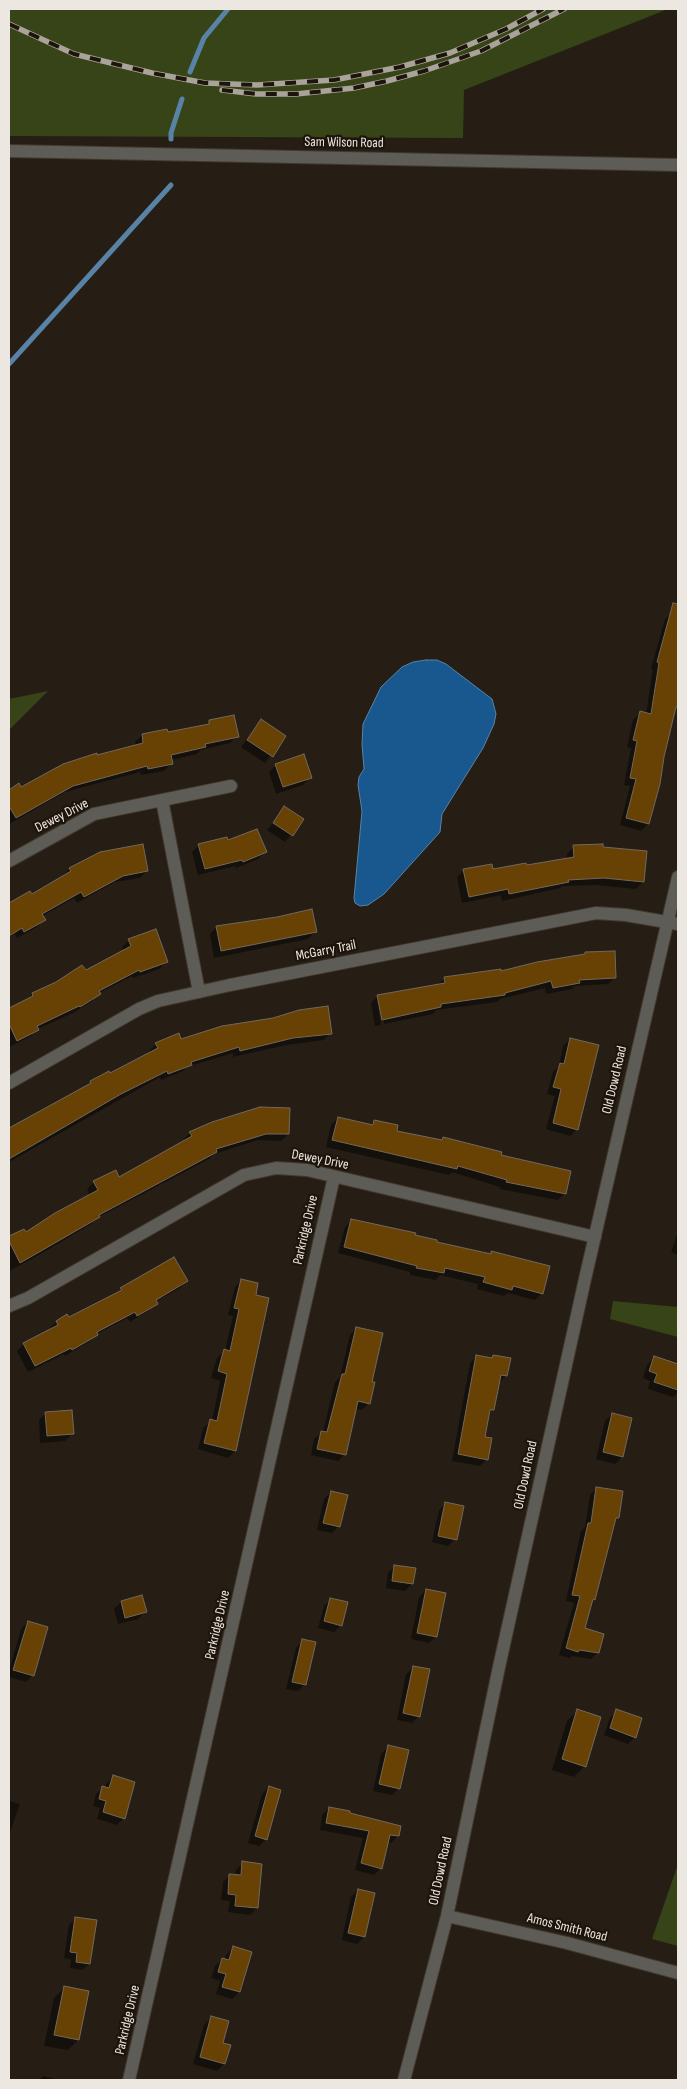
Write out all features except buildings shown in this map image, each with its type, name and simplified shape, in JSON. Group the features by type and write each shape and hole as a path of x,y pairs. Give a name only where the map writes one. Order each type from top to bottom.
{"street":[{"name":"Sam Wilson Road","path":"9,152 678,165"},
{"name":"Dewey Drive","path":"9,861 94,814 231,786"},
{"path":"162,800 199,992"},
{"name":"Old Dowd Road","path":"404,2080 447,1916 499,1667 595,1237 673,923 678,876"},
{"name":"McGarry Trail","path":"9,1083 139,1009 158,1001 596,913 626,915 673,923"},
{"name":"Dewey Drive","path":"9,1306 28,1298 244,1175 276,1168 307,1170 595,1237"},
{"name":"Parkridge Drive","path":"129,2080 334,1177"},
{"name":"Amos Smith Road","path":"447,1916 567,1943 678,1973"}],"green space":[{"path":"9,9 668,9 464,90 463,138 9,136"},
{"path":"48,691 9,730 9,699"},
{"path":"613,1301 678,1307 678,1337 610,1319"},
{"path":"678,1864 678,1946 652,1939"}],"water":[{"path":"437,660 446,664 492,699 496,714 494,724 483,748 442,814 440,832 384,894 368,905 360,906 355,903 354,898 362,811 358,785 359,777 364,769 363,724 381,687 402,667 413,662"}],"waterway":[{"path":"190,72 204,38 228,9"},
{"path":"171,139 171,133 182,99"},
{"path":"9,364 171,185"}],"railway":[{"path":"9,24 74,54 152,73 205,83 257,85 334,80 400,67 450,53 506,29 543,9"},
{"path":"222,90 256,94 296,94 354,88 387,81 424,71 481,51 564,9"}]}
